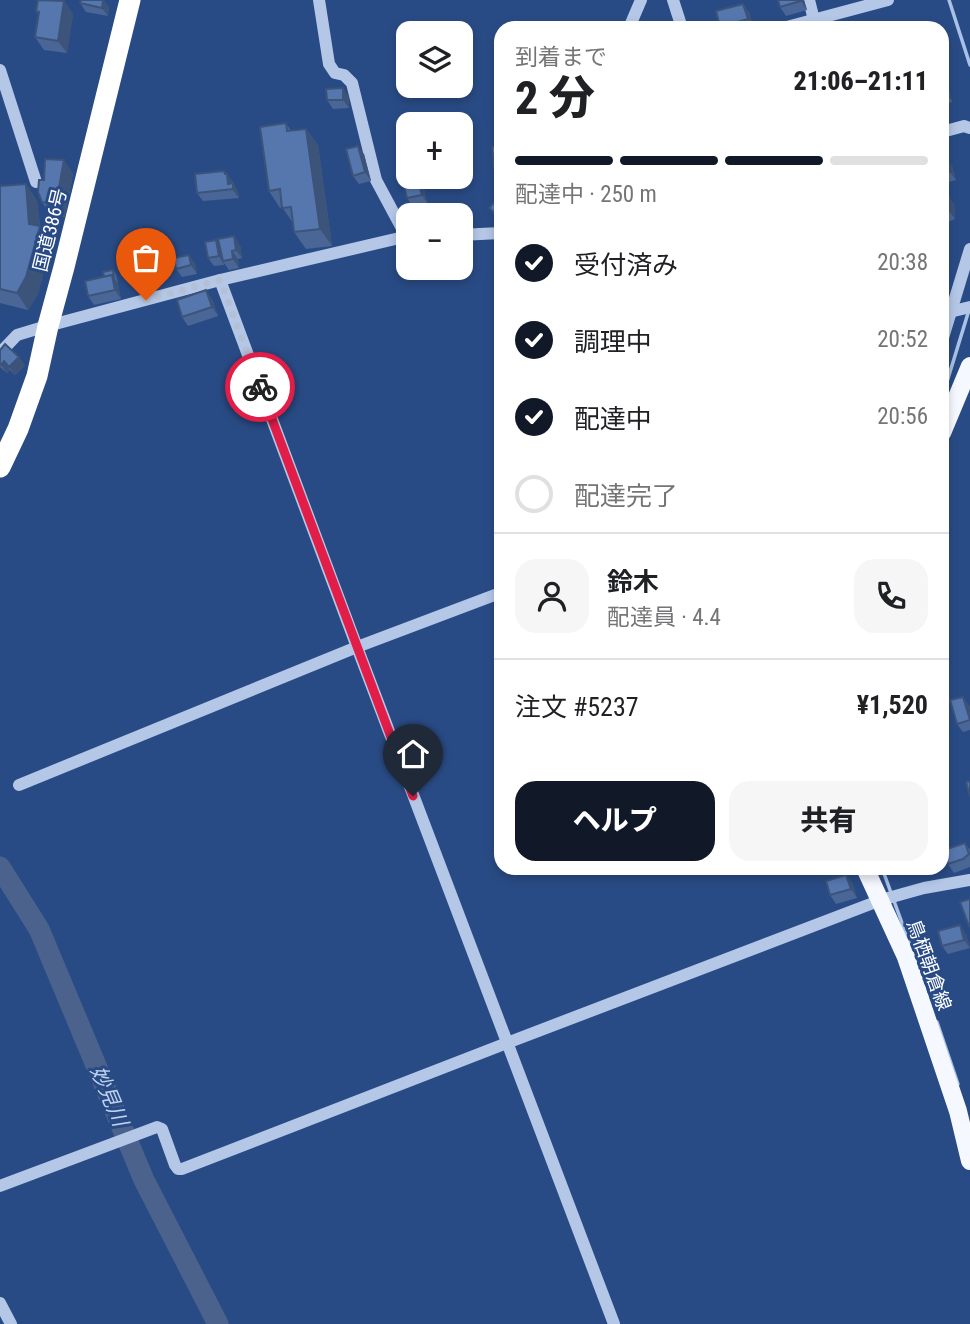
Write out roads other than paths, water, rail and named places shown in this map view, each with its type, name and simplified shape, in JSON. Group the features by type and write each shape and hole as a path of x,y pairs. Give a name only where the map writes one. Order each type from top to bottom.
{"highway":[{"name":"国道386号","path":"0,467 18,429 37,376 130,0"}],"main road":[{"path":"949,416 970,366"},
{"name":"鳥栖朝倉線","path":"868,875 906,957 958,1111 970,1161"}],"street":[{"path":"319,0 329,64 335,73 344,75 352,83 376,180 396,216"},
{"path":"632,21 640,0"},
{"path":"673,0 680,21"},
{"path":"809,0 822,21 888,0"},
{"path":"0,70 36,182"},
{"path":"949,130 964,126 970,128"},
{"path":"473,234 494,233"},
{"path":"0,353 17,335 48,326 220,280 396,239"},
{"path":"955,311 970,249"},
{"path":"220,280 614,1324"},
{"path":"19,785 494,595"},
{"path":"0,1186 157,1128 162,1129 175,1165 182,1169 881,900 924,888 970,880"},
{"path":"0,1303 11,1324"}],"waterway":[{"path":"949,0 970,65"},
{"path":"949,375 969,310"},
{"name":"妙見川","path":"0,867 39,929 144,1180 218,1324"},
{"path":"885,875 910,945"},
{"path":"937,1022 958,1084"}]}
